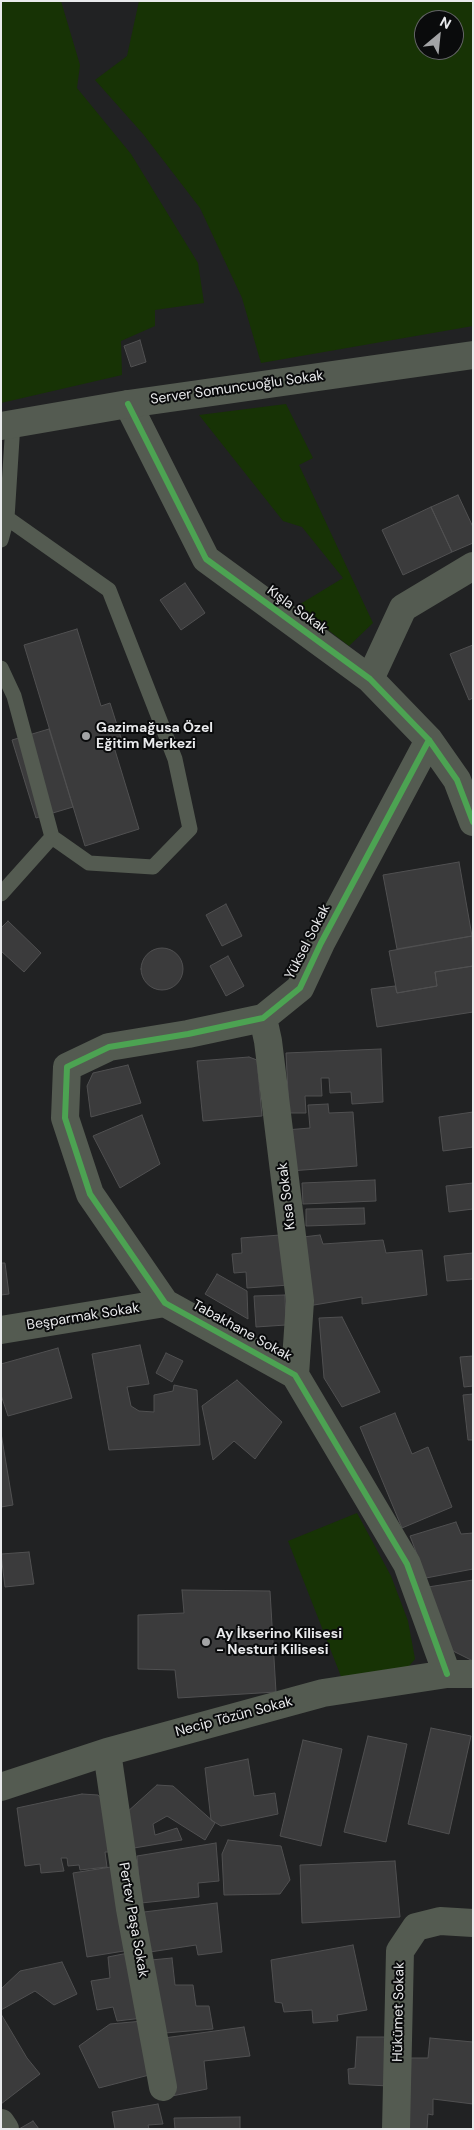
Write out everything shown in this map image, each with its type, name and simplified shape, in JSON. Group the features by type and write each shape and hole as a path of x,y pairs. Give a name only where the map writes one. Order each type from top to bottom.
{"street":[{"name":"Server Somuncuoğlu Sokak","path":"7,424 128,404 473,355"},
{"name":"Kışla Sokak","path":"128,404 206,559 370,679 430,740 457,780 473,822"},
{"path":"370,679 403,608 466,568 473,566"},
{"name":"Yüksel Sokak","path":"67,1067 109,1047 188,1034 263,1018 300,988 321,943 430,740"},
{"name":"Kısa Sokak","path":"263,1018 268,1041 300,1301 295,1375"},
{"name":"Tabakhane Sokak","path":"67,1067 65,1118 90,1194 165,1303 295,1375 407,1564 460,1674"},
{"name":"Beşparmak Sokak","path":"1,1330 165,1303"},
{"name":"Necip Tözün Sokak","path":"1,1787 107,1752 323,1693 460,1674"},
{"name":"Pertev Paşa Sokak","path":"107,1752 130,1909 163,2087"},
{"name":"Hükümet Sokak","path":"396,2129 400,1951 416,1927 440,1921 473,1923"},
{"path":"1,2123 5,2129"}],"lane":[{"path":"1,540 7,518 7,424"},
{"path":"1,668 14,696 52,836 89,863 153,867 190,829 175,759 109,590 7,518"},
{"path":"1,894 52,836"}],"green space":[{"path":"1,1 61,1 80,65 77,88 131,154 198,263 204,303 155,310 155,326 121,341 122,375 1,403"},
{"path":"139,1 473,1 473,326 261,363 242,298 200,208 143,134 95,80 127,56"},
{"path":"286,404 313,458 299,465 373,623 349,646 297,606 343,578 302,527 283,521 199,415"},
{"path":"357,1513 391,1576 408,1621 415,1659 405,1671 342,1679 288,1541"}],"building":[{"path":"140,340 146,362 131,367 124,346"},
{"path":"458,495 473,527 473,543 452,552 431,507"},
{"path":"431,507 452,552 403,575 382,530"},
{"path":"185,583 205,613 181,630 160,600"},
{"name":"Gazimağusa Özel Eğitim Merkezi","path":"77,629 101,706 110,703 123,744 114,747 139,829 85,846 24,645"},
{"path":"473,645 473,698 469,700 450,654"},
{"path":"49,729 73,807 36,818 12,740"},
{"path":"459,862 472,936 397,949 383,875"},
{"path":"226,904 242,936 222,946 206,915"},
{"path":"8,921 41,953 24,972 1,951 1,928"},
{"path":"472,936 473,966 435,972 437,986 397,993 389,951"},
{"path":"166,948 174,951 180,957 183,969 180,981 174,987 158,990 150,987 144,981 141,965 144,957 150,951"},
{"path":"228,956 244,986 226,996 210,966"},
{"path":"473,966 473,1012 377,1027 371,989 395,986 397,993 437,986 435,972"},
{"path":"381,1049 383,1102 352,1104 351,1092 330,1093 329,1078 321,1078 322,1096 305,1096 306,1113 289,1113 286,1053"},
{"path":"249,1057 257,1060 262,1116 203,1121 197,1061"},
{"path":"128,1065 141,1103 91,1117 87,1086 93,1073"},
{"path":"328,1104 329,1113 353,1112 357,1166 290,1171 286,1130 310,1128 308,1105"},
{"path":"473,1112 473,1147 443,1151 439,1117"},
{"path":"142,1115 160,1164 120,1188 93,1136"},
{"path":"375,1180 376,1201 303,1204 302,1183"},
{"path":"473,1183 473,1209 449,1212 446,1186"},
{"path":"364,1208 365,1224 306,1226 306,1209"},
{"path":"280,1235 289,1285 247,1288 246,1272 234,1273 232,1254 242,1253 241,1238"},
{"path":"320,1235 323,1244 383,1240 386,1253 422,1250 427,1295 362,1304 362,1297 308,1306 303,1237"},
{"path":"473,1253 473,1279 447,1281 444,1256"},
{"path":"1,1263 5,1263 9,1294 1,1295"},
{"path":"217,1274 247,1291 248,1319 205,1294"},
{"path":"285,1295 286,1325 256,1327 254,1296"},
{"path":"342,1317 380,1392 342,1407 324,1378 319,1318"},
{"path":"140,1345 149,1384 127,1387 131,1406 139,1411 154,1412 154,1395 173,1391 174,1385 197,1390 200,1445 109,1450 92,1354"},
{"path":"58,1348 72,1398 8,1416 1,1395 1,1364"},
{"path":"166,1353 183,1361 172,1382 156,1373"},
{"path":"473,1356 473,1386 464,1387 460,1357"},
{"path":"237,1380 282,1422 255,1459 234,1441 213,1460 202,1406"},
{"path":"473,1394 473,1440 468,1440 463,1395"},
{"path":"395,1413 412,1454 428,1447 452,1507 402,1528 360,1427"},
{"path":"1,1433 13,1505 1,1507"},
{"path":"456,1522 461,1534 473,1533 473,1569 426,1578 410,1536"},
{"path":"29,1552 34,1584 5,1587 1,1554"},
{"path":"473,1580 473,1661 449,1649 428,1587"},
{"name":"Ay İkserino Kilisesi - Nesturi Kilisesi","path":"182,1590 270,1591 276,1692 178,1698 175,1670 138,1669 138,1615 184,1613"},
{"path":"431,1728 471,1736 449,1834 408,1824"},
{"path":"368,1736 407,1744 386,1842 344,1832"},
{"path":"303,1740 342,1749 321,1846 280,1836"},
{"path":"248,1759 254,1796 275,1793 278,1814 221,1826 211,1820 205,1768"},
{"path":"157,1785 173,1786 215,1823 205,1840 167,1816 153,1824 155,1835 177,1828 182,1840 134,1848 126,1813"},
{"path":"82,1794 98,1795 105,1803 112,1852 105,1852 107,1867 80,1870 79,1865 68,1866 67,1858 61,1858 64,1871 41,1873 40,1864 25,1866 17,1808"},
{"path":"228,1840 281,1846 290,1880 280,1894 224,1895 222,1854"},
{"path":"216,1843 219,1881 198,1883 199,1897 141,1903 137,1856"},
{"path":"395,1861 400,1917 302,1923 300,1865"},
{"path":"117,1866 130,1950 87,1957 73,1873"},
{"path":"217,1903 222,1952 198,1955 196,1945 150,1952 144,1912"},
{"path":"353,1945 367,2010 337,2015 338,2021 313,2023 312,2010 284,2012 282,2003 275,2002 271,1960"},
{"path":"128,1953 143,2018 117,2021 113,2007 97,2010 91,1981 110,1978 108,1957"},
{"path":"172,1958 175,1985 193,1985 196,2006 209,2006 213,2029 165,2033 151,1960"},
{"path":"62,1962 77,1994 54,2005 35,1991 1,2010 1,1989 20,1971"},
{"path":"1,2014 27,2058 40,2074 1,2104"},
{"path":"143,2021 153,2074 99,2088 79,2046 110,2024"},
{"path":"244,2027 250,2056 204,2061 207,2089 172,2096 164,2038"},
{"path":"357,2037 388,2037 389,2086 349,2084 348,2069 355,2068"},
{"path":"430,2038 473,2042 473,2104 433,2099 433,2115 428,2114 427,2129 402,2129 406,2058 428,2058"},
{"path":"158,2104 163,2124 148,2125 149,2129 115,2129 112,2112"},
{"path":"240,2117 240,2129 175,2129 174,2118"},
{"path":"33,2121 39,2129 19,2129"}],"cycle path":[{"path":"128,404 206,559 370,679 429,740 457,780 473,822"},
{"path":"429,740 321,943 300,988 263,1018 188,1034 109,1047 67,1067 65,1118 90,1194 165,1303 295,1375 407,1564 447,1674"}],"place":[{"name":"Gazimağusa Özel Eğitim Merkezi","path":"86,736"},
{"name":"Ay İkserino Kilisesi - Nesturi Kilisesi","path":"206,1642"}]}
